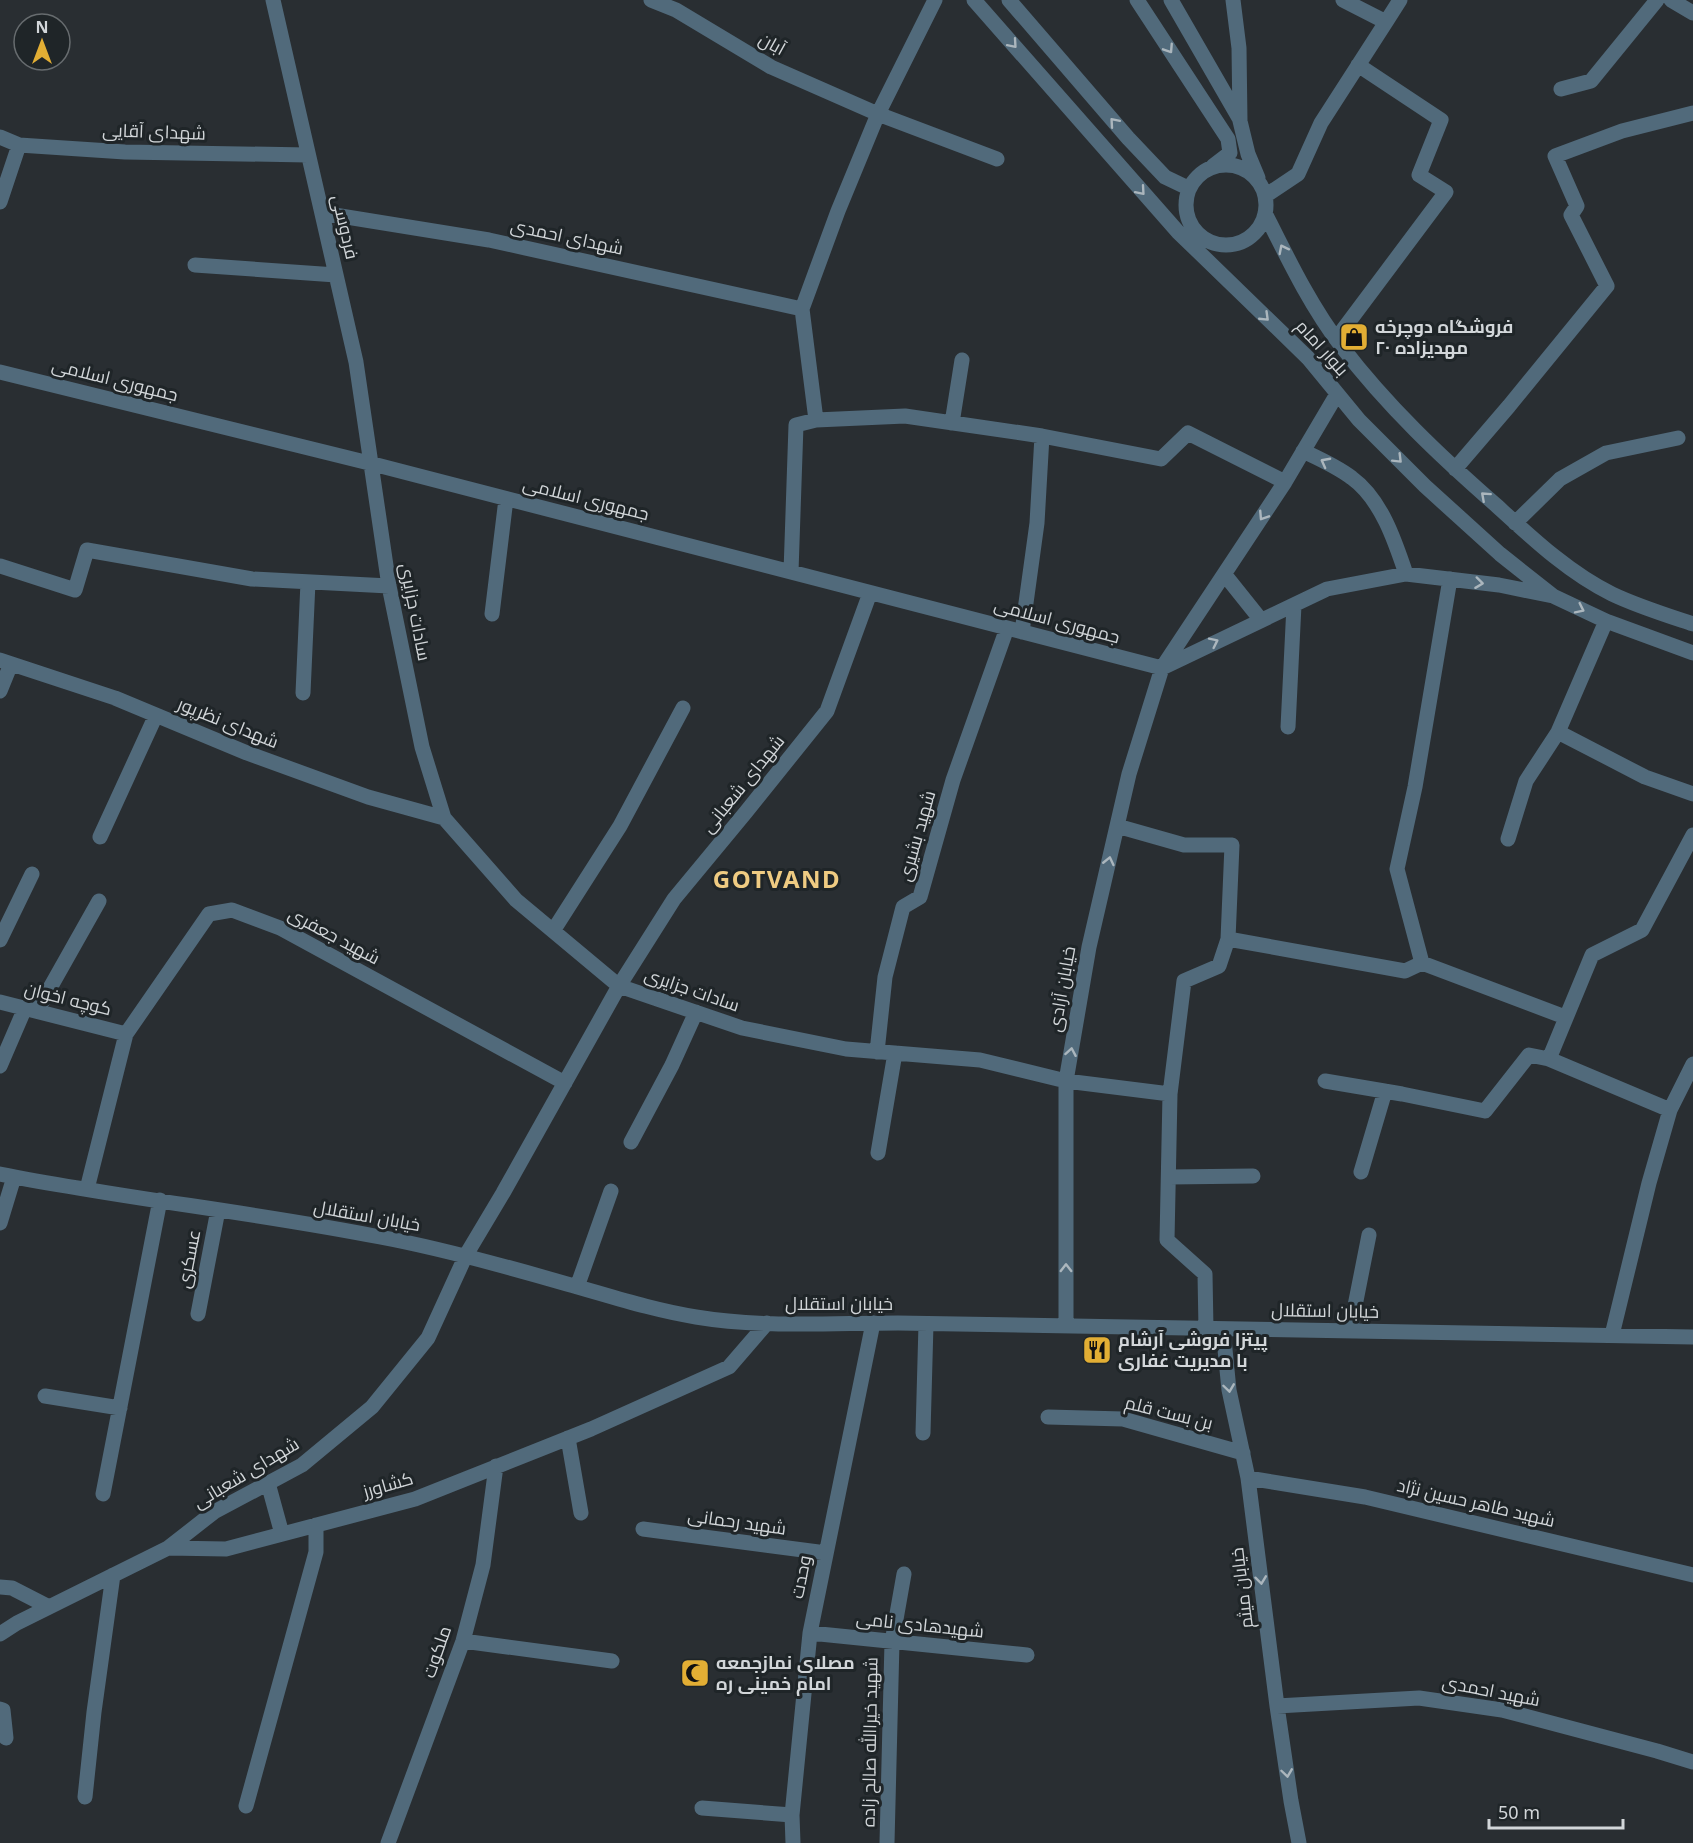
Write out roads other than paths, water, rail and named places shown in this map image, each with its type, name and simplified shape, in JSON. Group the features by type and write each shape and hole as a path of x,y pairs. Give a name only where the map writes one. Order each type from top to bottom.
{"street":[{"name":"فردوسی","path":"273,0 356,362 373,464"},
{"name":"آبان","path":"651,0 676,10 771,67 878,114 997,159"},
{"path":"816,420 802,309 838,211 878,114 936,0"},
{"name":"بلوار امام","path":"974,0 1178,232 1308,358 1359,420 1425,486 1500,554 1553,596 1606,621 1693,653"},
{"path":"1009,0 1128,138 1166,177 1188,188"},
{"path":"1137,0 1228,139 1230,153 1199,175 1188,188 1185,205 1188,222"},
{"path":"1171,0 1240,121"},
{"path":"1199,235 1213,244 1230,245 1246,240 1259,229 1265,213 1265,196 1248,154 1240,121 1239,48 1233,0"},
{"path":"1343,0 1386,22"},
{"path":"1265,196 1298,174 1321,123 1400,0"},
{"path":"1561,89 1591,81 1657,0"},
{"path":"1671,0 1693,13"},
{"path":"1336,339 1446,192 1419,175 1441,120 1358,65"},
{"path":"1455,469 1607,286 1571,215 1577,206 1555,156 1622,131 1693,113"},
{"name":"شهدای آقایی","path":"0,137 19,145 125,152 308,154"},
{"path":"0,202 19,145"},
{"path":"1213,166 1230,165 1246,170 1259,181"},
{"path":"1158,210 1188,222 1236,289"},
{"name":"شهدای احمدی","path":"322,213 489,240 802,309"},
{"name":"بلوار امام","path":"1265,213 1299,279 1336,339 1387,402 1455,469 1515,523 1572,569 1612,594 1693,624"},
{"path":"195,266 336,275"},
{"path":"952,423 962,360"},
{"name":"جمهوری اسلامی","path":"0,372 373,464 1162,668"},
{"path":"1162,668 1285,482 1337,394"},
{"path":"791,572 796,425 816,420 905,416 1042,436 1161,459 1188,433 1285,482"},
{"name":"شهید بشیری","path":"877,1052 885,977 903,907 920,897 953,780 1014,630 1037,523 1042,436"},
{"path":"1515,523 1560,479 1606,453 1678,438"},
{"path":"1304,451 1354,479 1376,505 1393,536 1406,574"},
{"name":"سادات جزایری","path":"373,464 389,586 422,747 444,818 516,900 619,986 742,1028 846,1049 980,1060 1066,1081 1170,1094"},
{"path":"492,614 506,499"},
{"path":"0,566 75,590 87,550 252,579 389,586"},
{"path":"1162,668 1328,589 1406,574 1499,585 1553,596"},
{"path":"1225,575 1260,620"},
{"path":"1422,963 1397,869 1415,787 1450,579"},
{"path":"303,693 308,582"},
{"name":"شهدای شعبانی","path":"168,1548 214,1512 302,1465 372,1407 428,1338 466,1255 619,986 674,899 827,711 870,593"},
{"path":"1288,727 1294,604"},
{"path":"1508,839 1526,782 1558,732 1606,621"},
{"path":"0,691 6,662"},
{"name":"شهدای نظرپور","path":"6,662 116,698 247,753 357,793 444,818"},
{"name":"خیابان آزادی","path":"1066,1326 1066,1081 1089,947 1117,825 1129,774 1162,668"},
{"path":"553,931 621,826 683,708"},
{"path":"100,837 156,715"},
{"path":"1558,732 1645,777 1693,794"},
{"path":"1117,825 1184,845 1232,845 1228,939 1219,966 1184,981 1170,1094 1167,1240 1205,1274 1206,1329"},
{"path":"1549,1059 1592,955 1642,930 1693,835"},
{"path":"0,939 32,874"},
{"path":"0,1066 31,1010 99,901"},
{"name":"شهید جعفری","path":"126,1034 209,914 232,910 279,928 565,1083"},
{"path":"1228,939 1405,971 1422,963 1565,1017"},
{"name":"کوچه اخوان","path":"0,1002 126,1034"},
{"path":"631,1142 672,1065 696,1012"},
{"path":"87,1189 126,1034"},
{"path":"878,1153 895,1053"},
{"path":"1325,1081 1485,1111 1529,1055 1549,1059 1670,1110"},
{"path":"1612,1335 1649,1183 1670,1110 1693,1064"},
{"path":"1361,1172 1385,1091"},
{"path":"0,1223 7,1176"},
{"name":"خیابان استقلال","path":"7,1176 379,1237 466,1255 642,1306 697,1317 767,1323 1693,1337"},
{"path":"1169,1177 1253,1176"},
{"path":"577,1287 611,1191"},
{"path":"103,1494 160,1200"},
{"name":"عسکری","path":"198,1314 218,1210"},
{"path":"1350,1331 1370,1235"},
{"name":"کشاورز","path":"0,1634 168,1548 226,1549 415,1499 568,1438 729,1366 767,1323"},
{"name":"وحدت","path":"793,1843 792,1815 810,1633 873,1323"},
{"path":"923,1433 926,1324"},
{"name":"خیابان میثم","path":"1223,1329 1229,1390 1248,1478 1277,1707 1299,1843"},
{"path":"45,1396 120,1408"},
{"name":"بن بست قلم","path":"1048,1417 1123,1419 1243,1453"},
{"path":"568,1438 581,1513"},
{"name":"ملکوت","path":"388,1843 463,1641 483,1565 496,1466"},
{"name":"شهید طاهر حسین نژاد","path":"1248,1478 1365,1497 1693,1575"},
{"path":"268,1483 282,1534"},
{"path":"246,1806 316,1552 316,1525"},
{"name":"شهید رحمانی","path":"644,1529 826,1553"},
{"name":"شهید خیراالله صالح زاده","path":"886,1843 892,1642 904,1574"},
{"path":"85,1797 113,1575"},
{"path":"0,1587 12,1588 50,1607"},
{"name":"شهیدهادی نامی","path":"810,1633 1027,1655"},
{"path":"463,1641 612,1661"},
{"name":"شهید احمدی","path":"1277,1707 1419,1698 1502,1710 1693,1762"},
{"path":"0,1709 3,1710 6,1738"},
{"path":"702,1809 792,1815"}],"place":[{"name":"فروشگاه دوچرخه ۲۰ مهدیزاده","path":"1354,337"},
{"name":"پیتزا فروشی آرشام با مدیریت غفاری","path":"1097,1350"},
{"name":"مصلای نمازجمعه امام خمینی ره","path":"695,1673"}],"district":[{"name":"GOTVAND","path":"777,880"}]}
